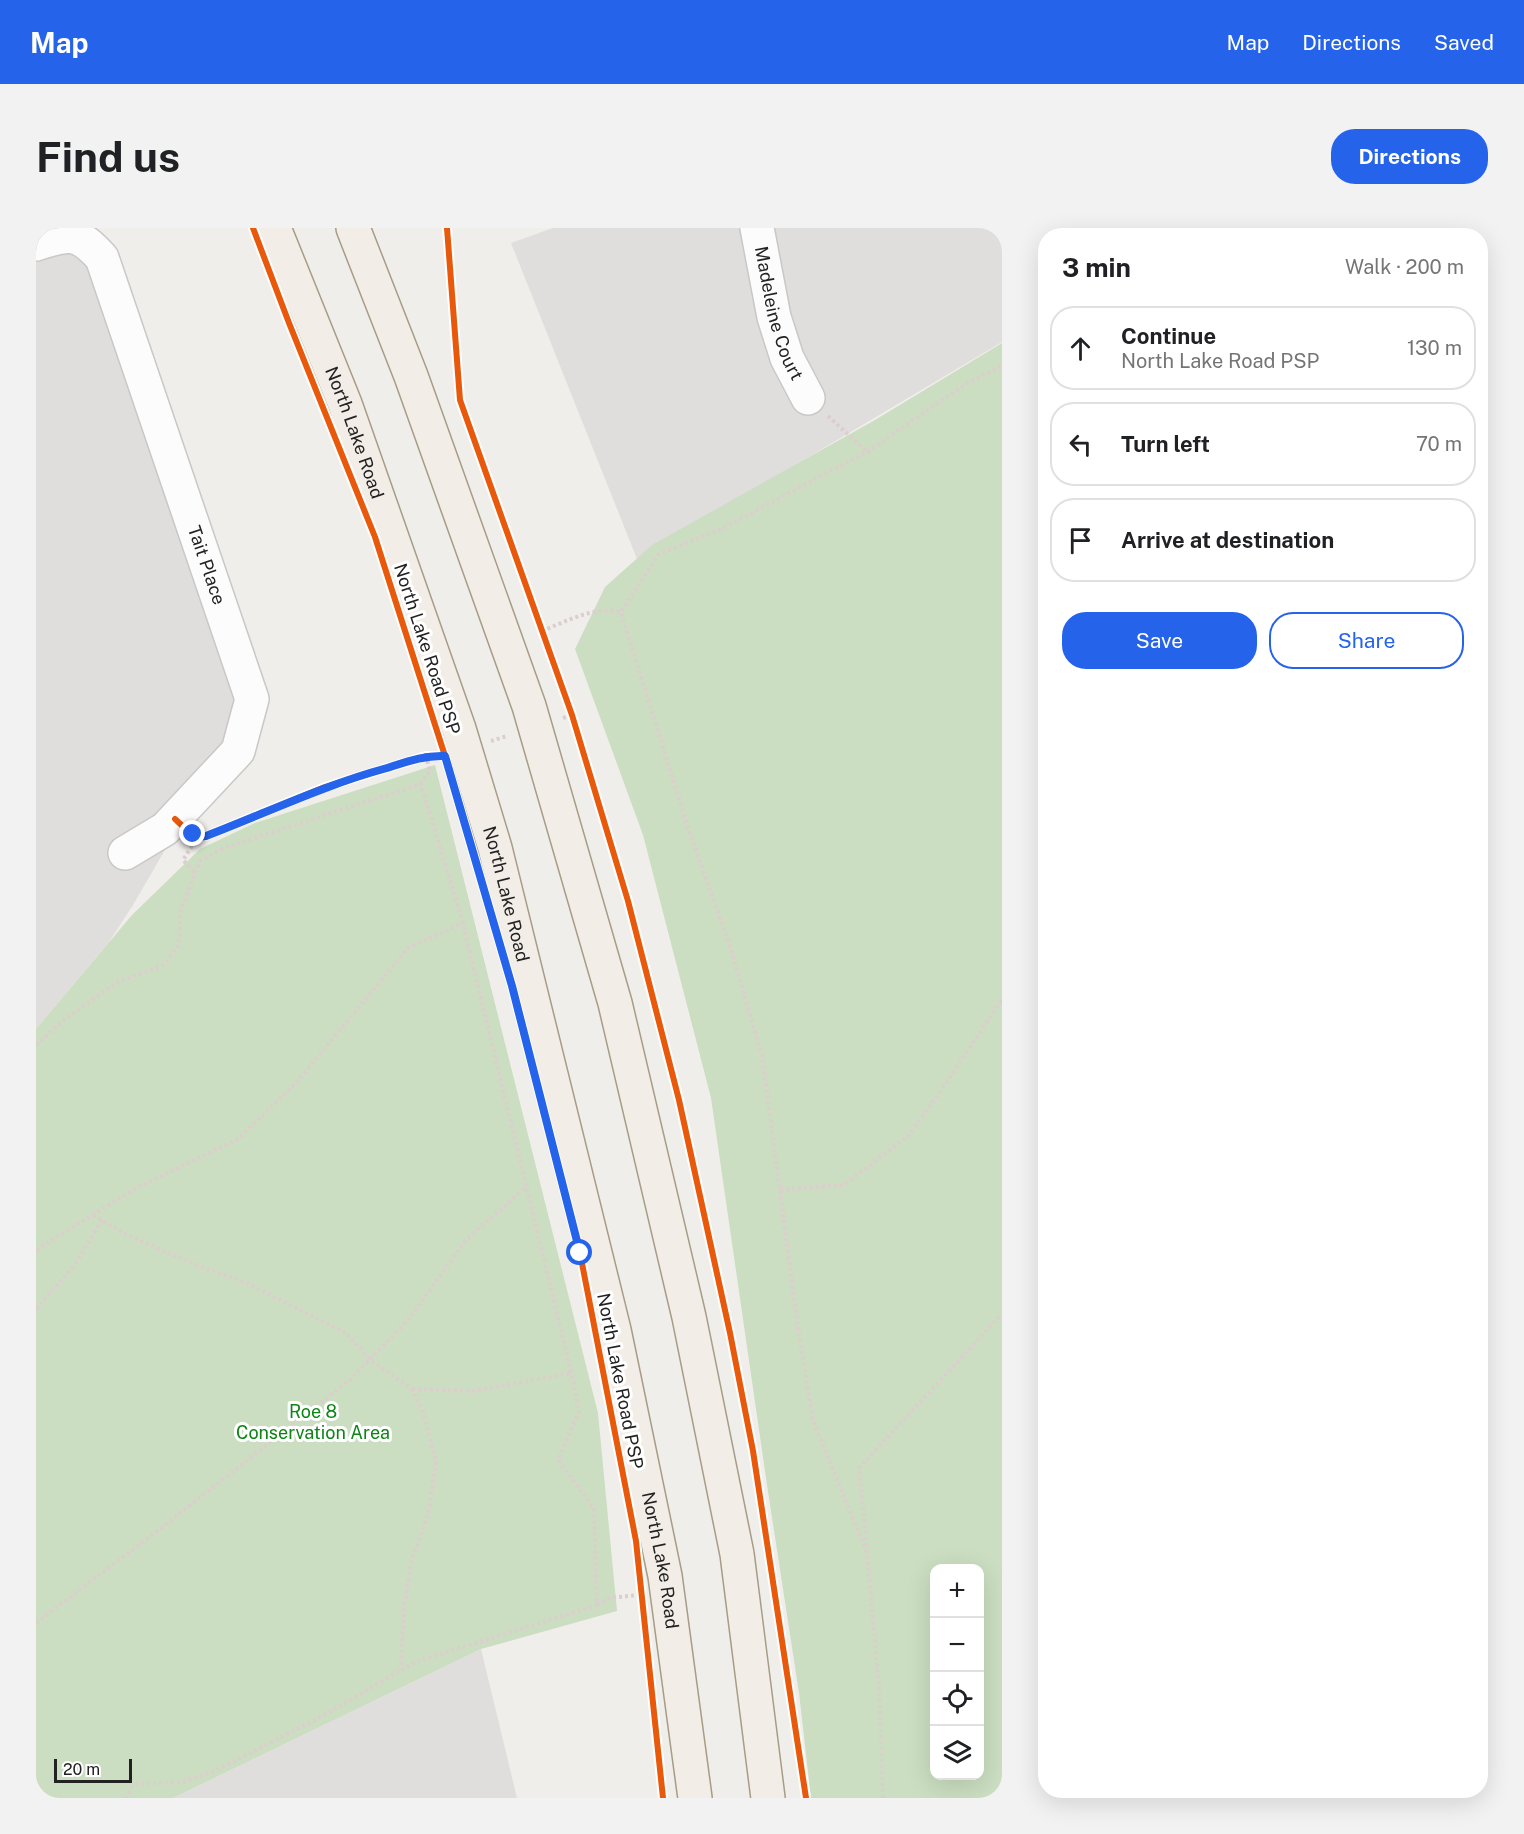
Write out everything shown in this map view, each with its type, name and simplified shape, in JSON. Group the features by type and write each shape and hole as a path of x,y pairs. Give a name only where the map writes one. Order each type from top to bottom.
{"main road":[{"name":"North Lake Road","path":"274,228 345,404 459,729 495,848 614,1330 665,1576 695,1798"},
{"path":"353,228 411,376 529,706 615,1003 689,1317 737,1554 768,1798"}],"street":[{"name":"Madeleine Court","path":"756,228 774,317 787,358 807,398"},
{"name":"Tait Place","path":"36,244 62,236 87,241 102,258 252,699 238,751 186,828 165,829 125,853"}],"path":[{"path":"621,612 659,554 721,529 867,452 964,385 1002,366"},
{"path":"807,398 867,452"},
{"path":"542,630 588,613 610,610 621,612"},
{"path":"621,612 688,828 729,943 762,1055 798,1328 813,1420 867,1553"},
{"path":"538,620 546,641"},
{"path":"568,704 575,726"},
{"path":"36,1045 61,1022 116,983 164,965 178,947 181,910 200,861 224,848 420,784 430,771 429,756 415,760"},
{"path":"420,784 463,923 572,1373 579,1412 558,1461 594,1508 597,1605"},
{"path":"186,828 183,860 195,873"},
{"path":"36,1250 138,1187 238,1139 297,1082 408,948 463,923"},
{"path":"780,1190 844,1185 909,1135 1002,999"},
{"path":"36,1623 352,1378 410,1318 466,1240 527,1186"},
{"path":"93,1215 127,1235 201,1267 245,1282 346,1333 369,1360 412,1389 423,1411 436,1462 428,1515 412,1559 404,1606 401,1669"},
{"path":"36,1309 75,1265 102,1220"},
{"path":"883,1798 879,1687 859,1468 1002,1314"},
{"path":"412,1389 473,1391 572,1373"},
{"path":"640,1584 643,1606"},
{"path":"126,1798 134,1784 183,1782 217,1770 319,1718 415,1662 597,1605 609,1598 642,1595"}],"shaded area":[{"path":"36,228 94,228 97,282 244,696 234,731 133,905 109,942 36,1029"},
{"path":"553,228 1002,228 1002,342 637,559 511,243"},
{"path":"481,1649 517,1798 173,1798"}],"green space":[{"path":"1002,343 1002,1798 811,1798 799,1693 711,1098 643,835 575,649 605,587 652,545 875,420"},
{"name":"Roe 8 Conservation Area","path":"435,765 598,1413 617,1611 481,1649 173,1798 36,1798 36,1029 132,915 200,849 255,823"}],"cycle path":[{"name":"North Lake Road PSP","path":"253,228 375,537 445,756 512,986 580,1253 636,1541 663,1798"},
{"path":"447,228 460,400 572,715 628,901 679,1100 730,1333 753,1451 806,1798"},
{"path":"175,819 192,833 206,836 325,787 426,756 445,756"}],"route":[{"path":"193,834 198,837 206,836 325,787 381,769 432,755 445,756 512,986 580,1253"}]}
